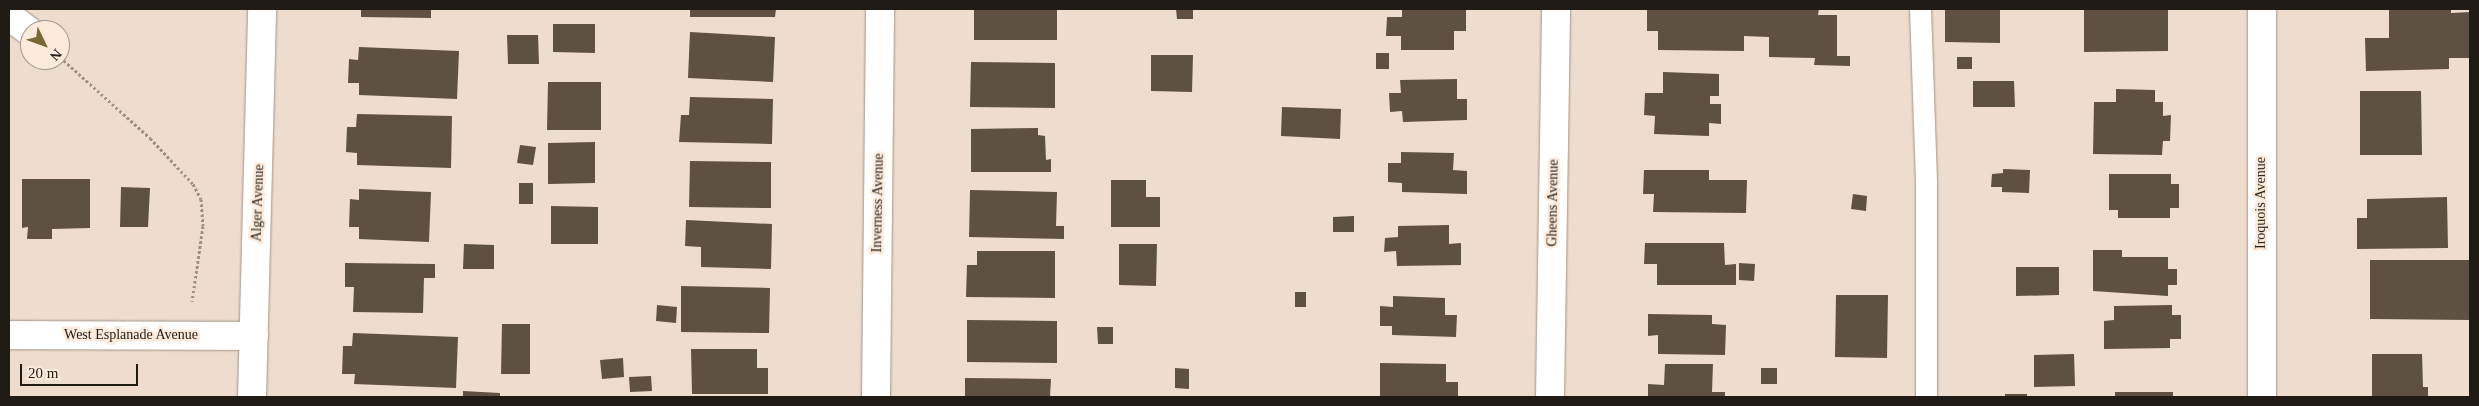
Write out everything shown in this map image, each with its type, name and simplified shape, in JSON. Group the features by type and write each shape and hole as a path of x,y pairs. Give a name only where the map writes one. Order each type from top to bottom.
{"street":[{"name":"Alger Avenue","path":"252,397 262,9"},
{"name":"Inverness Avenue","path":"876,397 880,9"},
{"name":"Gheens Avenue","path":"1550,397 1556,9"},
{"name":"Iroquois Avenue","path":"2262,9 2262,397"},
{"path":"9,16 20,24"},
{"name":"West Esplanade Avenue","path":"9,335 191,334 254,336"}],"lane":[{"path":"1920,9 1926,185 1926,397"}],"path":[{"path":"70,66 150,138 182,170 201,199 203,226 190,311 191,334"}],"building":[{"path":"361,9 431,9 431,18 361,17"},
{"path":"690,9 776,9 775,17 690,17"},
{"path":"974,9 1057,9 1057,40 974,40"},
{"path":"1176,9 1193,9 1193,19 1177,19"},
{"path":"1402,9 1466,9 1466,31 1454,31 1454,50 1401,50 1401,36 1386,36 1387,17 1402,17"},
{"path":"1647,9 1819,9 1818,15 1837,15 1837,56 1850,56 1850,66 1814,65 1815,58 1769,57 1769,37 1744,36 1744,51 1658,50 1658,31 1647,31"},
{"path":"1945,9 2000,9 2000,43 1945,42"},
{"path":"2084,9 2168,9 2168,51 2084,52"},
{"path":"2389,9 2451,9 2451,13 2470,12 2470,58 2449,58 2449,69 2366,71 2365,38 2389,38"},
{"path":"553,24 595,24 595,53 553,52"},
{"path":"690,32 775,37 773,82 688,78"},
{"path":"507,35 538,35 539,64 508,64"},
{"path":"359,47 459,51 457,99 359,95 359,83 348,83 349,59 358,60"},
{"path":"1376,53 1389,53 1389,69 1376,69"},
{"path":"1151,55 1193,55 1192,92 1151,91"},
{"path":"1957,57 1972,57 1972,69 1957,69"},
{"path":"971,62 1055,63 1055,108 970,107"},
{"path":"1663,72 1719,74 1719,96 1710,96 1710,104 1721,104 1721,124 1709,123 1709,136 1654,134 1655,116 1644,115 1645,93 1663,93"},
{"path":"1457,79 1457,99 1467,99 1467,120 1403,122 1402,111 1390,112 1389,93 1401,93 1400,80"},
{"path":"1973,81 2014,81 2015,107 1973,107"},
{"path":"548,82 601,82 601,130 547,130"},
{"path":"2116,89 2155,90 2155,102 2163,102 2163,116 2171,115 2170,141 2163,141 2162,155 2093,154 2094,102 2116,102"},
{"path":"2360,91 2421,91 2422,155 2360,155"},
{"path":"690,97 773,99 772,144 679,142 681,115 689,115"},
{"path":"1282,107 1341,109 1340,139 1281,136"},
{"path":"357,114 452,116 451,168 357,165 357,153 346,152 347,127 356,127"},
{"path":"1038,128 1038,135 1045,136 1046,160 1051,159 1051,172 971,172 971,129"},
{"path":"595,142 595,183 548,184 548,143"},
{"path":"520,145 536,147 533,165 517,163"},
{"path":"1401,152 1454,153 1453,170 1467,171 1467,194 1402,192 1402,183 1388,182 1388,163 1401,163"},
{"path":"690,161 771,162 771,208 689,207"},
{"path":"2003,169 2030,170 2029,193 2002,192 2002,187 1991,187 1992,174 2003,173"},
{"path":"1644,170 1709,170 1709,180 1747,180 1746,213 1653,212 1654,194 1643,194"},
{"path":"2109,174 2171,174 2171,184 2179,184 2179,208 2170,208 2170,218 2118,218 2118,210 2109,210"},
{"path":"22,179 90,179 90,228 52,229 52,239 27,239 28,227 22,228"},
{"path":"1111,180 1146,180 1146,197 1160,197 1160,227 1111,227"},
{"path":"519,183 533,183 533,204 519,204"},
{"path":"121,187 150,188 148,227 120,227"},
{"path":"359,189 431,192 429,242 359,239 359,227 349,227 350,199 359,200"},
{"path":"970,190 1057,192 1056,226 1064,226 1064,239 969,237"},
{"path":"1853,194 1867,196 1866,211 1851,209"},
{"path":"2447,197 2448,248 2357,249 2357,218 2367,218 2367,199"},
{"path":"551,206 598,207 598,244 551,244"},
{"path":"1354,216 1354,232 1333,232 1333,217"},
{"path":"686,220 772,224 771,269 701,267 701,247 685,246"},
{"path":"1449,225 1449,244 1461,243 1461,265 1397,266 1396,251 1384,252 1385,238 1398,237 1398,226"},
{"path":"1645,243 1724,243 1725,265 1736,264 1736,285 1657,285 1657,264 1644,264"},
{"path":"464,244 494,245 494,269 463,269"},
{"path":"1119,244 1157,244 1156,286 1119,285"},
{"path":"2093,250 2122,250 2122,257 2168,257 2168,269 2177,269 2177,285 2168,285 2168,296 2093,291"},
{"path":"977,251 1055,251 1055,298 966,297 967,265 977,265"},
{"path":"2370,260 2470,260 2470,320 2370,319"},
{"path":"345,263 435,264 435,278 424,278 423,313 353,312 354,287 345,287"},
{"path":"1739,263 1755,264 1754,281 1739,280"},
{"path":"2016,267 2059,267 2059,295 2016,296"},
{"path":"681,286 770,288 769,333 681,332"},
{"path":"1295,292 1306,292 1306,307 1295,307"},
{"path":"1836,295 1888,295 1887,358 1835,357"},
{"path":"1393,296 1445,298 1445,315 1457,315 1456,337 1392,335 1392,326 1380,326 1380,306 1393,307"},
{"path":"657,305 677,307 676,323 656,321"},
{"path":"2172,305 2172,315 2181,315 2181,339 2170,339 2170,348 2104,349 2104,321 2114,320 2114,306"},
{"path":"1648,314 1712,315 1712,324 1726,325 1725,355 1658,354 1658,335 1648,336"},
{"path":"967,320 1057,321 1057,363 967,362"},
{"path":"502,324 530,324 530,374 501,374"},
{"path":"1097,327 1113,327 1113,344 1098,344"},
{"path":"353,333 458,337 456,388 354,384 355,374 342,374 343,346 352,346"},
{"path":"691,349 757,349 757,368 768,368 768,394 692,394"},
{"path":"2074,354 2075,386 2034,387 2034,355"},
{"path":"2372,354 2422,354 2423,387 2428,387 2428,397 2372,397"},
{"path":"623,358 624,377 602,379 600,360"},
{"path":"1380,363 1446,364 1446,382 1458,382 1458,397 1380,397"},
{"path":"1665,364 1713,364 1712,392 1725,392 1725,397 1648,397 1648,384 1664,385"},
{"path":"1175,368 1189,369 1189,389 1175,388"},
{"path":"1761,368 1777,368 1777,384 1761,384"},
{"path":"651,376 652,391 630,392 629,377"},
{"path":"965,378 1051,379 1050,397 965,397"},
{"path":"463,391 500,393 500,397 463,397"},
{"path":"2115,392 2173,392 2173,397 2115,397"},
{"path":"2005,394 2027,394 2027,397 2005,397"}]}
